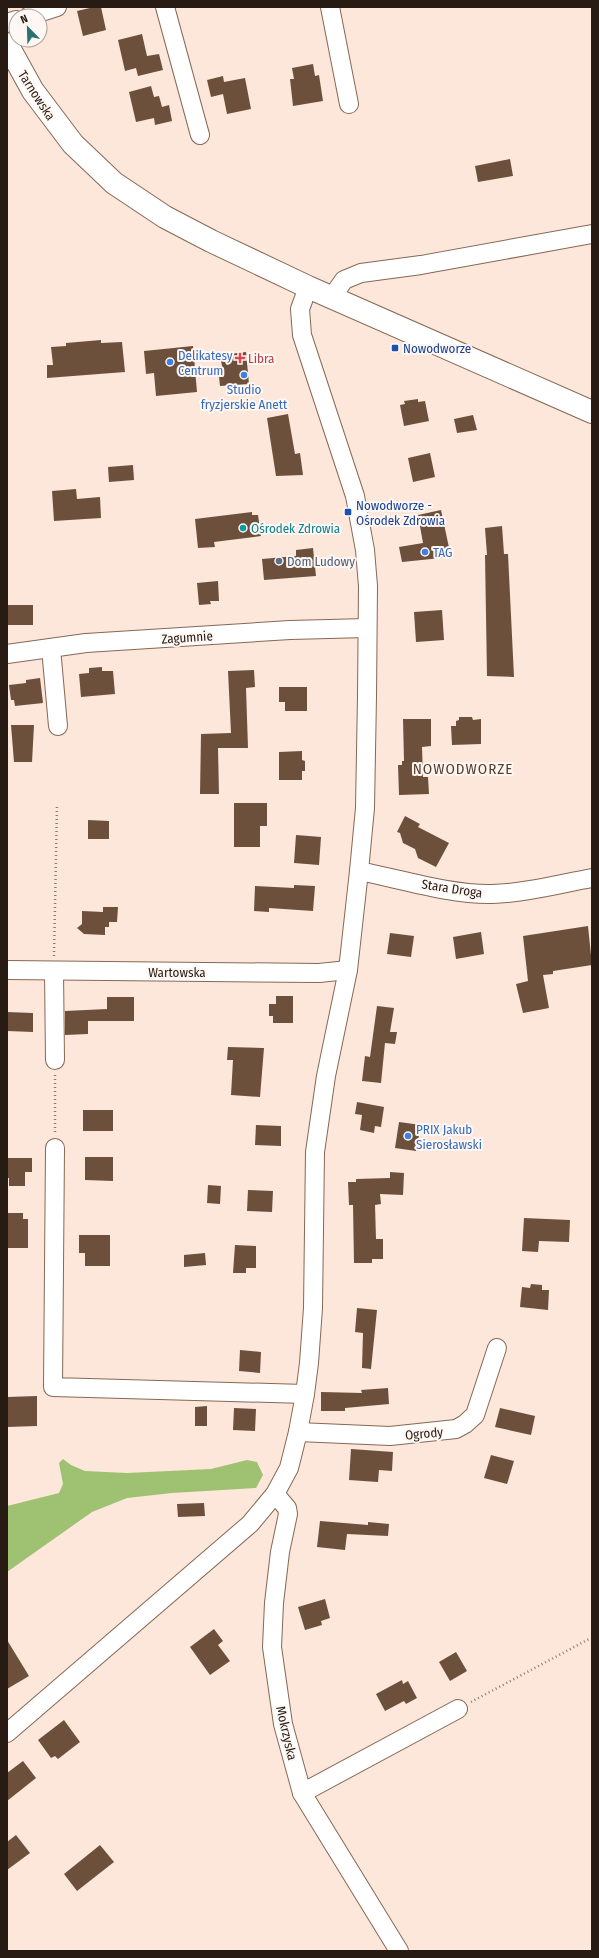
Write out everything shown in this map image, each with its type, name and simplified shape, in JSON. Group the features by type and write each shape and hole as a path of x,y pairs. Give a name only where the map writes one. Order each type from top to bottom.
{"main road":[{"name":"Tarnowska","path":"7,44 33,91 57,124 98,168 131,195 171,221 308,287 592,412"}],"street":[{"path":"165,7 200,135"},
{"path":"330,7 349,104"},
{"path":"332,297 344,280 361,273 422,264 592,234"},
{"path":"7,1733 250,1524 275,1494 289,1468 298,1432 310,1363 313,1308 315,1152 326,1076 348,970 360,871 365,808 368,586 365,550 355,496 302,335 300,309 308,287"},
{"name":"Zagumnie","path":"7,654 86,643 266,631 367,628"},
{"path":"51,648 58,726"},
{"name":"Stara Droga","path":"360,871 459,892 492,894 521,891 592,878"},
{"name":"Wartowska","path":"7,970 319,973 348,970"},
{"path":"54,971 55,1060"},
{"path":"55,1148 53,1387 304,1394"},
{"name":"Ogrody","path":"298,1432 390,1436 456,1429 465,1424 474,1415 498,1348"},
{"name":"Mokrzyska","path":"275,1494 287,1508 288,1514 276,1581 272,1647 283,1724 302,1792 399,1951"},
{"path":"302,1792 458,1709"}],"path":[{"path":"54,971 57,806"},
{"path":"55,1060 55,1148"},
{"path":"458,1709 590,1638"}],"green space":[{"path":"63,1459 71,1465 85,1471 127,1473 211,1469 247,1460 257,1462 263,1475 256,1488 172,1493 127,1498 92,1512 7,1572 7,1506 59,1493 63,1484 59,1463"}],"building":[{"path":"101,7 106,30 83,36 77,11"},
{"path":"142,34 147,56 159,54 163,70 138,76 136,68 125,71 118,40"},
{"path":"313,64 315,76 319,75 323,101 293,106 290,79 294,79 292,68"},
{"path":"223,76 224,82 245,78 251,109 227,114 223,94 211,97 207,80"},
{"path":"151,86 154,97 159,96 162,107 169,105 172,121 155,125 154,118 136,122 129,92"},
{"path":"510,159 513,176 478,182 475,166"},
{"path":"101,340 101,343 122,342 125,372 47,378 47,365 53,365 51,347 66,346 66,343"},
{"name":"Delikatesy Centrum","path":"193,346 197,392 156,396 154,373 146,374 144,351"},
{"path":"246,352 249,384 220,386 218,367 222,366 220,355"},
{"path":"418,399 418,402 425,401 429,421 404,426 400,405 405,404 404,401"},
{"path":"288,414 295,454 300,453 303,475 276,476 267,418"},
{"path":"473,415 477,430 457,433 454,419"},
{"path":"430,453 435,477 413,482 408,458"},
{"path":"133,465 134,480 109,482 108,467"},
{"path":"76,489 77,499 100,497 101,518 54,521 52,491"},
{"path":"441,510 451,557 402,562 399,547 423,543 418,515"},
{"path":"252,512 252,515 258,515 261,536 214,542 215,547 198,548 195,519"},
{"path":"502,526 504,554 508,554 514,677 487,676 485,555 487,555 485,528"},
{"path":"313,548 316,576 264,580 262,559 296,556 296,550"},
{"path":"218,581 219,601 210,601 211,604 199,605 197,583"},
{"path":"7,605 33,605 33,625 7,625"},
{"path":"442,610 444,640 416,642 414,612"},
{"path":"102,667 102,671 113,671 115,694 81,697 79,674 89,673 89,668"},
{"path":"254,670 255,687 246,688 248,748 218,748 219,794 200,794 201,734 231,733 228,671"},
{"path":"40,678 43,703 15,706 14,700 11,700 9,685 26,683 26,680"},
{"path":"279,687 307,687 307,711 285,711 285,702 279,702"},
{"path":"459,717 472,717 473,720 481,719 481,744 452,745 451,726 456,726 456,721 459,720"},
{"path":"403,719 431,719 431,746 422,747 423,777 428,777 429,794 399,795 398,765 402,765 402,761 404,761"},
{"path":"11,725 34,725 32,762 14,762"},
{"path":"302,751 302,760 305,761 305,771 302,771 302,780 279,780 279,752"},
{"path":"234,803 267,803 267,826 260,826 260,847 234,847"},
{"path":"405,816 420,824 418,827 449,843 436,867 418,858 415,849 403,843 400,833 397,832"},
{"path":"88,820 109,821 109,839 88,839"},
{"path":"296,835 321,837 319,865 294,863"},
{"path":"294,885 315,886 313,911 269,908 269,912 254,911 255,886 294,888"},
{"path":"103,907 118,907 117,922 109,922 109,927 105,927 105,935 84,934 77,928 82,924 82,911 103,912"},
{"path":"588,926 592,965 553,971 553,974 543,975 549,1008 523,1013 516,984 528,981 523,936"},
{"path":"481,932 484,954 456,959 453,937"},
{"path":"390,933 414,936 411,957 387,954"},
{"path":"276,996 293,996 293,1023 273,1023 273,1016 269,1016 269,1004 276,1004"},
{"path":"107,997 134,997 134,1021 88,1021 88,1034 65,1035 65,1011 107,1009"},
{"path":"377,1006 394,1008 390,1032 397,1032 395,1044 385,1043 381,1083 362,1081 365,1056 370,1057"},
{"path":"7,1012 33,1013 33,1032 7,1031"},
{"path":"228,1047 264,1048 260,1097 231,1095 233,1060 227,1060"},
{"path":"357,1102 384,1107 381,1127 375,1126 374,1133 360,1130 362,1115 355,1114"},
{"path":"83,1110 113,1110 113,1131 83,1131"},
{"name":"PRIX Jakub Sierosławski","path":"399,1122 421,1125 416,1151 395,1148"},
{"path":"256,1125 281,1126 281,1146 255,1145"},
{"path":"85,1157 113,1157 113,1181 85,1180"},
{"path":"8,1158 32,1158 32,1172 25,1172 25,1186 9,1186 9,1178 7,1178"},
{"path":"390,1172 404,1173 403,1195 380,1194 381,1204 375,1205 376,1239 383,1239 383,1259 372,1259 372,1263 354,1263 353,1205 349,1205 348,1182 356,1182 356,1179 390,1178"},
{"path":"208,1185 221,1186 220,1204 207,1203"},
{"path":"248,1190 273,1191 272,1212 247,1211"},
{"path":"7,1213 23,1213 23,1219 28,1219 28,1248 7,1248"},
{"path":"524,1218 570,1220 569,1242 539,1241 538,1252 522,1251"},
{"path":"79,1235 110,1235 110,1266 85,1266 85,1253 79,1253"},
{"path":"235,1245 256,1246 256,1268 246,1268 246,1273 233,1273"},
{"path":"205,1253 206,1265 184,1267 184,1255"},
{"path":"531,1284 542,1285 542,1290 549,1290 548,1310 520,1307 522,1287 530,1288"},
{"path":"357,1308 377,1310 371,1369 362,1368 363,1333 355,1332"},
{"path":"240,1350 261,1352 260,1373 239,1371"},
{"path":"388,1388 389,1404 345,1408 345,1411 321,1411 321,1392 362,1393 361,1390"},
{"path":"37,1396 37,1426 7,1427 7,1397"},
{"path":"207,1406 207,1426 195,1426 195,1407"},
{"path":"234,1408 256,1409 255,1431 233,1430"},
{"path":"500,1408 535,1416 531,1435 495,1427"},
{"path":"351,1449 393,1452 392,1471 379,1470 378,1482 349,1480"},
{"path":"491,1455 514,1461 507,1484 484,1478"},
{"path":"204,1503 205,1516 178,1517 177,1504"},
{"path":"320,1521 368,1525 368,1522 389,1524 388,1536 347,1534 345,1550 317,1547"},
{"path":"325,1599 330,1618 321,1621 322,1625 305,1630 298,1607"},
{"path":"214,1629 223,1641 218,1645 230,1661 210,1675 190,1647"},
{"path":"7,1640 29,1676 7,1689"},
{"path":"456,1652 467,1671 450,1681 439,1662"},
{"path":"402,1680 403,1684 408,1681 417,1698 406,1704 404,1701 385,1711 376,1694"},
{"path":"64,1720 80,1742 58,1759 55,1756 51,1758 38,1740"},
{"path":"23,1761 36,1778 7,1801 7,1773"},
{"path":"16,1835 30,1853 7,1870 7,1842"},
{"path":"100,1845 114,1862 77,1891 64,1874"}],"place":[{"name":"Nowodworze","path":"395,348"},
{"name":"Libra","path":"240,358"},
{"name":"Delikatesy Centrum","path":"170,362"},
{"name":"Studio fryzjerskie Anett","path":"244,375"},
{"name":"Nowodworze - Ośrodek Zdrowia","path":"348,512"},
{"name":"Ośrodek Zdrowia","path":"243,528"},
{"name":"TAG","path":"425,552"},
{"name":"Dom Ludowy","path":"279,561"},
{"name":"PRIX Jakub Sierosławski","path":"408,1136"}],"district":[{"name":"NOWODWORZE","path":"463,769"}]}
